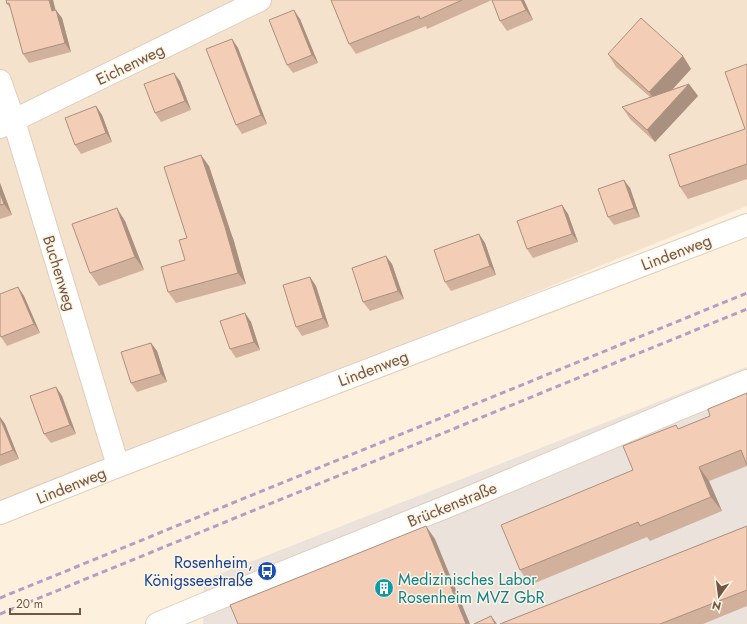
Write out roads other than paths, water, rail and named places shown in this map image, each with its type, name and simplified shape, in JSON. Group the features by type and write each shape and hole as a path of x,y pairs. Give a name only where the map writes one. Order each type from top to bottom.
{"street":[{"name":"Eichenweg","path":"7,124 260,0"},
{"name":"Buchenweg","path":"0,82 7,124 118,466"},
{"name":"Lindenweg","path":"0,513 118,466 747,225"},
{"name":"Brückenstraße","path":"157,624 198,616 473,496 747,381"}],"railway":[{"path":"0,598 747,293"},
{"path":"0,614 747,309"}],"place":[{"name":"Rosenheim, Königsseestraße","path":"267,571"},
{"name":"Medizinisches Labor Rosenheim MVZ GbR","path":"384,588"}]}
